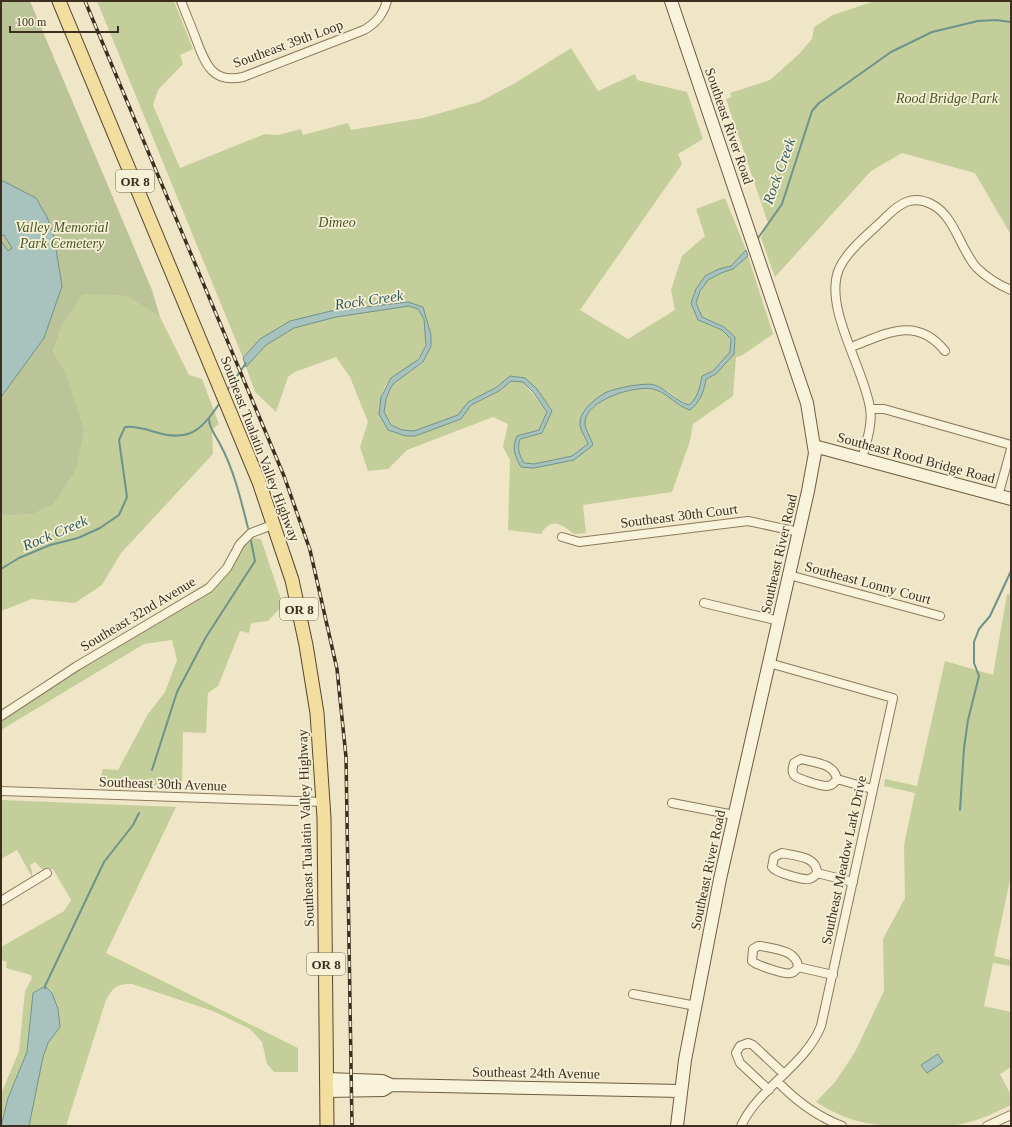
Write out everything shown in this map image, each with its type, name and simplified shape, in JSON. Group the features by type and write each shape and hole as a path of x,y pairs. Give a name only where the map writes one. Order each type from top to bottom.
{"main road":[{"name":"Southeast Tualatin Valley Highway","path":"59,1 236,425 275,524 292,580 308,652 317,713 324,802 327,1126"},
{"name":"Southeast River Road","path":"671,1 807,403 814,446 809,486 734,815 696,1006 681,1091 677,1126"},
{"name":"Southeast Rood Bridge Road","path":"814,446 1011,499"},
{"name":"Southeast 24th Avenue","path":"327,1085 383,1090 391,1085 681,1091"}],"street":[{"name":"Southeast 39th Loop","path":"181,1 206,65 214,73 231,78 243,77 364,30 376,22 385,9 388,1"},
{"path":"862,459 869,431 870,409 851,346 835,301 836,279 840,268 850,253 897,205 910,200 923,201 934,205 943,213 976,266 997,284 1011,290"},
{"path":"851,346 896,330 905,329 924,334 934,340 945,351"},
{"path":"870,409 884,409 1011,445"},
{"path":"998,496 1011,449"},
{"name":"Southeast 30th Court","path":"562,537 579,542 748,521 799,532"},
{"name":"Southeast 32nd Avenue","path":"1,716 78,666 209,588 227,568 240,544 250,533 275,524"},
{"name":"Southeast Lonny Court","path":"789,575 940,616"},
{"path":"704,603 779,621"},
{"name":"Southeast Meadow Lark Drive","path":"741,1126 750,1110 784,1074 818,1034 833,975 872,789 893,698 769,663"},
{"path":"801,759 828,766 834,771 837,779 834,784 827,786 799,779 792,771 794,763 801,759"},
{"path":"837,779 872,789"},
{"name":"Southeast 30th Avenue","path":"1,791 324,802"},
{"path":"672,803 734,815"},
{"path":"782,853 810,860 815,864 817,873 813,877 807,879 777,872 772,868 774,857 782,853"},
{"path":"1,901 47,873"},
{"path":"817,873 853,882"},
{"path":"761,946 791,954 796,959 798,967 794,972 787,973 757,965 752,961 753,949 761,946"},
{"path":"798,967 833,975"},
{"path":"633,994 696,1006"},
{"path":"768,1090 740,1063 736,1054 740,1046 748,1043 753,1045 784,1074"},
{"path":"777,1081 798,1101 812,1111 842,1126"},
{"path":"987,1126 1005,1123 1011,1115"}],"green space":[{"name":"Valley Memorial Park Cemetery","path":"1,1 30,1 152,290 160,317 126,296 83,294 62,325 53,352 64,369 84,430 76,470 53,504 32,514 1,516"},
{"name":"Dimeo","path":"97,1 174,1 193,49 180,55 183,64 158,90 153,105 180,168 265,134 278,135 301,129 303,135 348,123 351,130 423,118 479,102 517,82 571,48 598,91 635,74 637,80 687,92 703,139 678,154 682,164 580,310 628,339 675,310 671,290 682,256 705,236 696,209 725,198 746,250 731,266 719,269 705,276 696,289 691,303 698,320 722,330 731,338 730,352 713,371 702,376 695,399 689,405 682,403 669,392 654,384 607,392 581,416 588,444 572,456 534,464 524,463 519,451 520,439 542,433 552,411 525,378 510,376 497,387 468,402 458,415 414,431 402,430 391,425 384,412 386,399 394,383 423,363 427,355 431,335 423,310 420,312 426,328 424,349 413,364 391,380 385,387 381,397 382,404 388,430 406,436 461,419 471,405 499,391 511,381 523,382 547,412 539,430 517,436 515,457 521,466 534,468 574,460 593,445 585,428 587,414 602,401 613,396 635,389 653,389 663,393 690,410 704,390 706,379 716,374 734,354 735,337 724,327 702,317 696,303 700,291 708,280 733,269 748,256 773,334 741,356 736,357 733,396 693,424 690,441 672,492 583,505 586,533 574,534 557,524 549,525 541,534 508,530 510,460 503,447 508,424 493,417 407,450 388,469 368,471 360,447 368,422 350,377 336,357 295,372 288,377 276,412 255,392 246,367 254,356 248,352 243,358"},
{"name":"Rood Bridge Park","path":"875,1 1011,1 1011,235 975,173 902,153 871,171 775,277 761,238 768,223 726,99 732,97 730,93 770,80 799,54 812,39 814,27 833,15"},
{"path":"83,293 126,296 160,317 189,375 202,379 219,424 212,430 213,454 121,553 102,585 75,603 32,599 1,611 1,516 32,514 64,369 53,352 62,325"},
{"path":"245,537 261,539 283,605 268,621 251,623 249,633 240,631 218,686 208,693 206,733 183,732 182,785 142,786 99,784 103,769 118,770 148,714 165,692 177,660 172,640 144,644 1,730 1,709 221,574"},
{"path":"1007,594 1011,595 1011,875 994,956 1011,960 1011,966 993,963 984,1006 1011,1012 1011,1067 1000,1074 1011,1095 1011,1105 978,1119 949,1126 891,1126 854,1120 830,1110 816,1102 835,1082 855,1052 884,991 883,939 905,898 904,845 915,793 884,786 885,779 917,786 945,661 993,675"},
{"path":"1,800 176,807 106,953 298,1048 298,1072 274,1072 267,1064 262,1042 250,1029 213,1011 132,984 123,984 113,989 106,1000 66,1126 29,1126 43,1057 48,1043 60,1027 58,1009 52,993 44,986 33,993 27,1052 8,1098 1,1123 1,1094 19,1051 25,991 32,978 31,975 6,968 7,962 1,960 1,947 64,911 71,900 53,869 42,869 35,862 30,865 32,877 17,850 1,859"}],"water":[{"path":"1,180 36,198 47,217 54,237 62,286 44,338 1,397 1,241 8,251 12,248 4,235 1,236"},
{"path":"746,250 748,256 733,269 708,280 700,291 696,303 702,317 724,327 735,337 734,354 716,374 706,379 703,392 696,404 690,410 663,393 645,388 624,392 602,401 587,414 585,422 593,445 574,460 534,468 521,467 514,452 517,436 539,430 547,412 533,392 523,382 511,381 499,391 471,405 461,419 415,436 406,436 388,430 379,414 381,397 391,378 419,359 426,345 424,319 418,309 409,306 336,317 294,328 266,345 246,367 243,358 260,339 290,321 331,311 408,302 423,307 431,335 431,346 423,362 394,383 390,389 386,399 384,412 391,425 402,430 414,431 458,415 468,402 497,387 510,376 525,378 537,389 552,411 542,433 520,439 519,451 524,463 534,464 572,456 588,444 580,426 582,414 585,409 598,397 607,392 631,386 651,384 660,387 676,399 689,405 695,399 702,376 713,371 730,352 731,339 722,330 698,320 691,303 696,289 705,276 719,269 731,266"},
{"path":"45,986 52,993 58,1009 60,1027 48,1043 43,1057 29,1126 1,1126 8,1098 27,1052 33,993"},
{"path":"938,1054 943,1062 927,1073 921,1065"}],"waterway":[{"name":"Rock Creek","path":"756,241 782,204 812,111 819,103 891,52 932,32 978,21 996,20 1011,22"},
{"name":"Rock Creek","path":"226,392 246,363"},
{"name":"Rock Creek","path":"1,569 19,558 50,545 78,538 100,528 119,515 127,497 119,440 125,427 140,428 167,435 178,436 187,434 201,426 221,401"},
{"path":"209,419 211,429 225,454 233,475 248,528"},
{"path":"152,770 177,692 206,637 255,561 251,541"},
{"path":"960,810 964,748 968,720 979,676 974,663 974,642 979,629 990,616 1011,571"},
{"path":"45,988 104,862 133,825 139,813"}],"railway":[{"path":"85,1 284,476 310,550 337,669 346,757 352,1126"}]}
